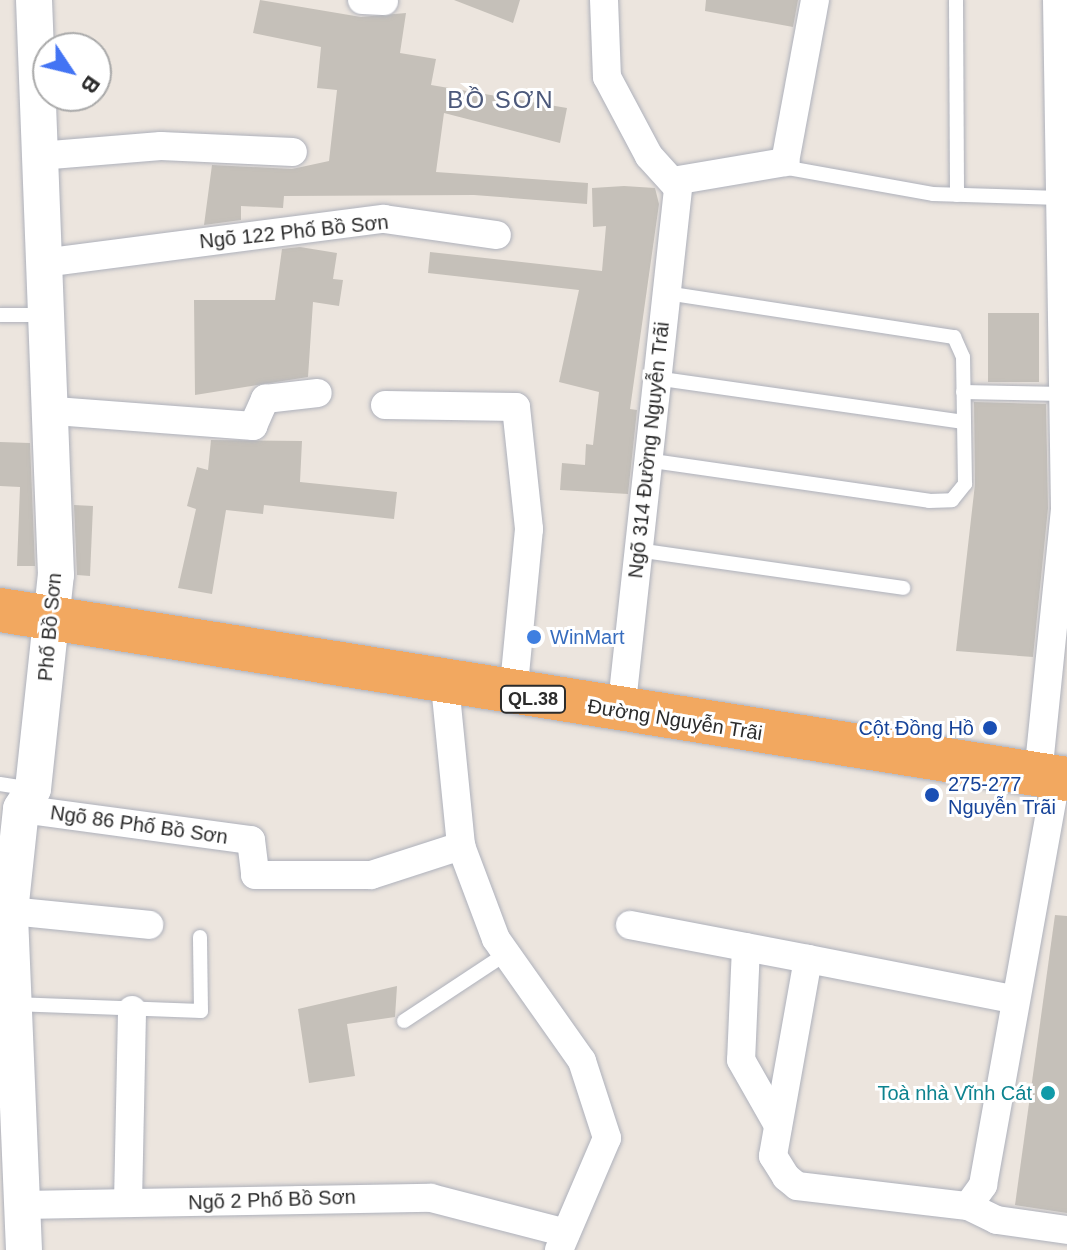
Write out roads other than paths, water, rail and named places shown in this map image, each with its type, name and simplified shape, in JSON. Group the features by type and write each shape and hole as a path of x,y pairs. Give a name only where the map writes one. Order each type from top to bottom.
{"highway":[{"name":"Đường Nguyễn Trãi","path":"0,610 513,696 1054,777"}],"street":[{"name":"Phố Bồ Sơn","path":"24,1250 22,1205 7,1134 9,1004 5,911 18,794 53,618 55,411 43,263 34,0"},
{"path":"604,0 601,55 616,102 677,187 684,176 777,166 790,155 815,0"},
{"path":"968,1206 983,1185 1011,999 1054,777 1065,509 1057,0"},
{"path":"39,156 161,146 293,152"},
{"name":"Ngõ 314 Đường Nguyễn Trãi","path":"621,712 677,187"},
{"name":"Ngõ 122 Phố Bồ Sơn","path":"43,263 384,219 497,235"},
{"path":"55,411 253,426 275,394 318,393"},
{"path":"385,405 516,407 529,529 513,696"},
{"path":"445,685 461,846 507,953 566,1030 607,1138 597,1176 562,1242"},
{"name":"Ngõ 86 Phố Bồ Sơn","path":"18,794 251,840 255,875 371,875 461,846"},
{"path":"5,911 149,925"},
{"path":"630,925 1011,999"},
{"path":"746,947 741,1060 778,1125"},
{"path":"808,959 773,1156 797,1186 968,1206 997,1220 1067,1230"},
{"path":"128,1203 132,1010"},
{"name":"Ngõ 2 Phố Bồ Sơn","path":"22,1205 431,1198 562,1242"}],"lane":[{"path":"956,0 957,195"},
{"path":"777,166 957,195 1060,198"},
{"path":"646,460 952,500 965,484 963,392 954,337 667,293"},
{"path":"0,315 47,315"},
{"path":"655,378 964,422"},
{"path":"963,392 1063,394"},
{"path":"637,550 903,588"},
{"path":"9,1004 201,1011 200,937"},
{"path":"404,1021 507,953"}],"place":[{"name":"WinMart","path":"534,637"},
{"name":"Cột Đồng Hồ","path":"990,728"},
{"name":"275-277 Nguyễn Trãi","path":"932,795"},
{"name":"Toà nhà Vĩnh Cát","path":"1048,1093"}],"district":[{"name":"BỒ SƠN","path":"501,100"}]}
